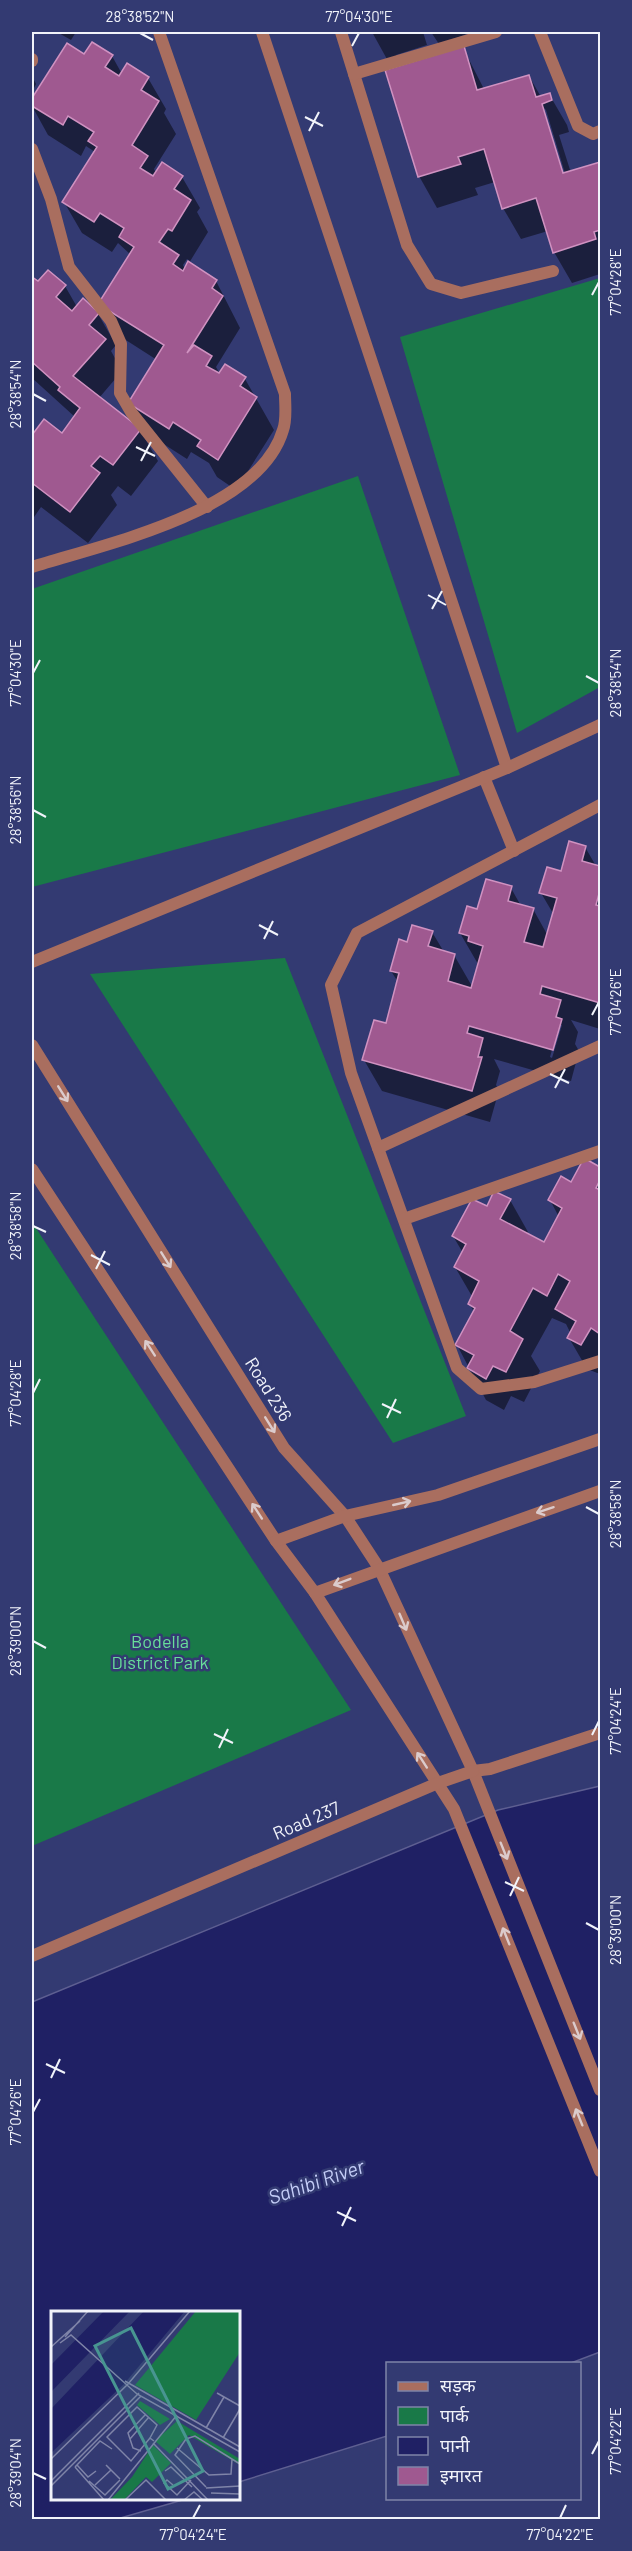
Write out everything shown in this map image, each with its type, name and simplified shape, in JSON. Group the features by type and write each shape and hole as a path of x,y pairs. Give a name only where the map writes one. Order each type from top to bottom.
{"street":[{"path":"32,567 192,515 207,507 232,493 265,463 284,430 285,394 159,32"},
{"path":"262,32 507,768"},
{"path":"341,32 407,245 431,284 461,293 553,272"},
{"path":"354,75 496,32"},
{"path":"540,32 578,126 593,134 600,131"},
{"path":"32,149 51,199 69,267 111,321 121,344 120,393 131,412 207,507"},
{"path":"32,962 507,768 600,725"},
{"path":"484,777 514,851"},
{"path":"600,804 357,933 331,985 351,1073 457,1368 481,1389 534,1382 600,1361"},
{"name":"Road 236","path":"32,1045 284,1448 345,1516 379,1568 473,1771 600,2090"},
{"path":"378,1148 600,1046"},
{"path":"404,1219 600,1151"},
{"path":"32,1168 276,1541 315,1593 454,1809 600,2171"},
{"path":"276,1541 345,1516 438,1495 600,1439"},
{"path":"315,1593 379,1568 600,1491"},
{"name":"Road 237","path":"32,1956 438,1783 473,1771 490,1769 600,1733"}],"green space":[{"path":"600,278 600,687 517,733 400,337"},
{"path":"358,476 460,775 32,887 32,589"},
{"path":"285,958 466,1416 393,1443 90,974"},
{"name":"Bodella District Park","path":"32,1222 351,1710 32,1846"}],"water":[{"name":"Sahibi River","path":"600,1786 600,2352 574,2362 386,2362 386,2436 240,2482 240,2311 51,2311 51,2500 183,2500 117,2519 32,2520 32,2002 498,1810"}],"building":[{"path":"92,42 113,55 105,67 119,76 127,63 149,77 141,90 159,101 132,145 148,156 140,168 153,176 162,162 183,176 174,189 191,200 172,231 168,229 159,242 179,255 173,264 183,271 188,261 217,280 212,288 223,296 187,353 194,345 212,356 206,366 219,373 225,364 246,377 240,386 257,397 218,460 197,446 201,440 173,422 169,429 128,403 164,345 98,304 134,247 119,237 124,228 100,213 94,222 62,202 97,147 88,141 94,132 68,116 63,125 32,106 32,98 67,43 84,54"},
{"path":"464,46 477,90 529,75 536,97 550,93 552,100 542,104 563,173 600,162 600,230 594,232 596,239 553,253 536,198 502,209 484,149 458,157 461,164 418,177 385,70"},
{"path":"48,270 66,285 56,297 72,311 83,298 99,313 89,325 106,339 73,376 141,429 113,465 100,456 91,466 100,473 70,512 32,483 32,435 44,419 62,433 80,408 58,390 60,387 32,362 32,277 38,281"},
{"path":"569,841 586,846 582,861 600,866 600,890 596,905 600,906 600,1003 542,986 540,994 561,1000 556,1017 562,1019 553,1050 469,1026 467,1033 483,1038 478,1057 482,1057 472,1091 362,1060 374,1020 386,1023 399,973 390,971 399,939 407,942 412,925 433,931 428,946 455,954 448,981 471,988 483,946 468,941 469,936 459,933 467,906 477,909 486,879 512,886 508,901 534,908 524,942 543,947 557,898 539,893 547,867 561,871"},
{"path":"584,1158 600,1167 600,1180 596,1188 600,1190 600,1334 591,1328 581,1345 567,1338 576,1321 555,1309 570,1281 558,1274 547,1296 533,1288 510,1331 523,1339 506,1372 493,1366 486,1379 467,1368 474,1355 455,1345 475,1308 468,1304 479,1281 454,1267 466,1244 452,1236 472,1199 487,1206 494,1191 511,1199 500,1219 544,1242 562,1208 548,1200 561,1176 571,1182"}]}
